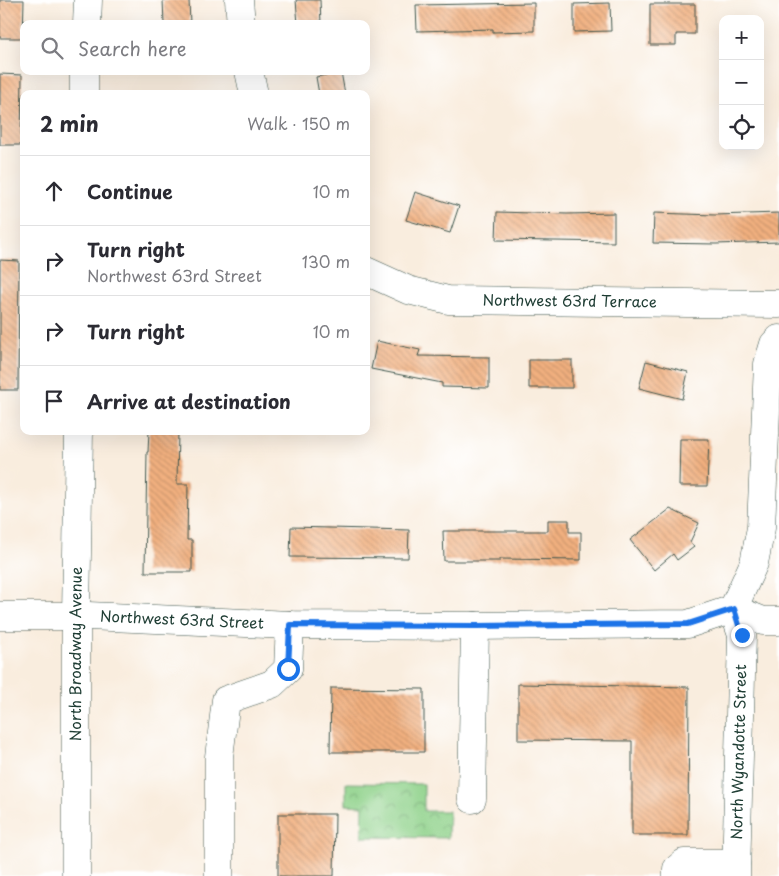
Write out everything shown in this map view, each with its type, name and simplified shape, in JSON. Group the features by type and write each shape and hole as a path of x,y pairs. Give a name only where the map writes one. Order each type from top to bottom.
{"street":[{"path":"86,20 88,0"},
{"path":"239,0 240,20"},
{"path":"84,75 84,90"},
{"path":"250,75 253,90"},
{"name":"Northwest 63rd Terrace","path":"370,273 408,290 448,300 779,304"},
{"path":"779,339 774,344 768,364 760,528 754,563 734,609 763,621 779,621"},
{"name":"North Broadway Avenue","path":"76,876 76,616 79,435"},
{"name":"Northwest 63rd Street","path":"0,616 76,616 290,625 688,624 734,609"},
{"name":"North Wyandotte Street","path":"734,609 742,635 736,869"},
{"path":"219,876 219,757 226,700 272,684 288,669 290,625"},
{"path":"472,799 476,626"},
{"path":"677,876 677,869 684,863 736,869"}],"green space":[{"path":"346,783 424,784 424,811 449,811 448,838 362,837 363,806 346,805"}],"building":[{"path":"0,0 24,0 23,20 20,20 20,38 0,38"},
{"path":"163,0 189,0 190,20 164,20"},
{"path":"296,0 320,0 321,20 298,20"},
{"path":"534,3 534,31 493,32 493,29 417,31 416,5"},
{"path":"610,3 611,31 574,32 574,4"},
{"path":"650,4 695,4 695,34 676,34 676,45 650,45"},
{"path":"0,74 22,75 22,90 20,90 20,145 0,145"},
{"path":"342,75 344,90 318,90 316,77"},
{"path":"415,192 459,206 450,233 406,220"},
{"path":"497,212 614,213 614,242 496,240"},
{"path":"654,213 715,215 779,213 779,242 653,243"},
{"path":"0,260 19,261 18,390 0,390"},
{"path":"377,341 420,350 418,356 489,357 489,388 442,387 442,383 371,369"},
{"path":"529,360 572,360 572,388 529,388"},
{"path":"646,361 688,372 682,399 639,388"},
{"path":"149,435 178,435 177,484 188,484 187,540 192,540 192,572 145,572"},
{"path":"680,439 709,439 707,486 679,486"},
{"path":"670,509 699,523 690,542 694,547 677,560 673,554 654,570 630,540"},
{"path":"548,520 569,520 569,532 581,532 581,560 500,559 500,561 444,561 443,531 548,531"},
{"path":"291,527 409,530 408,558 290,557"},
{"path":"518,684 689,687 688,835 632,835 632,741 518,740"},
{"path":"331,688 424,689 424,752 330,752"},
{"path":"278,814 335,814 334,876 278,876"}],"route":[{"path":"288,669 290,625 688,624 734,609 742,635"}]}
